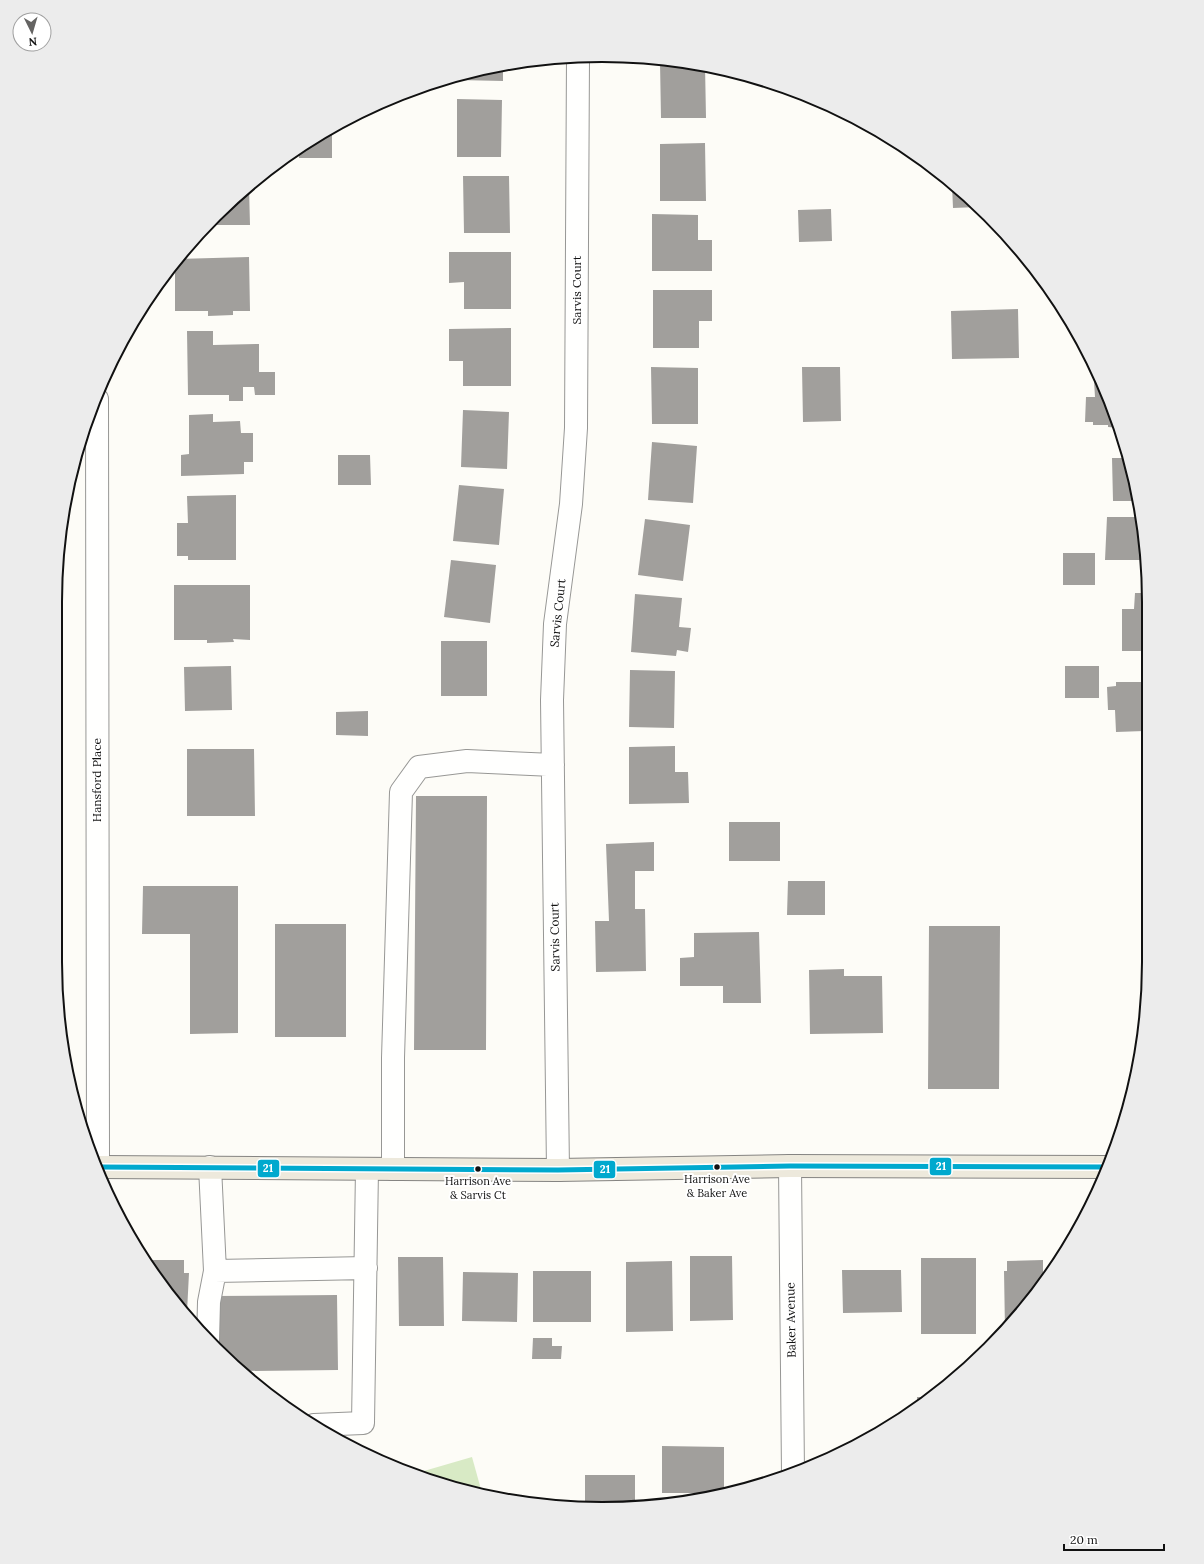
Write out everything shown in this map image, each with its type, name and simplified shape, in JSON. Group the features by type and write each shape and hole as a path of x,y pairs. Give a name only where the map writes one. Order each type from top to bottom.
{"main road":[{"path":"102,1167 558,1170 790,1166 1102,1167"}],"street":[{"name":"Sarvis Court","path":"558,1170 552,700 555,624 570,504 576,428 578,63"},
{"name":"Hansford Place","path":"97,411 98,1155"},
{"path":"394,1169 393,1058 401,792 419,767 467,760 553,765"},
{"name":"Baker Avenue","path":"790,1166 793,1467"},
{"path":"208,1331 208,1302 215,1271 210,1168"},
{"path":"322,1424 363,1423 367,1169"},
{"path":"215,1271 366,1268"}],"green space":[{"path":"472,1457 481,1488 462,1484 423,1471"}],"building":[{"path":"660,66 705,72 706,118 661,118"},
{"path":"503,71 503,81 462,80"},
{"path":"457,99 502,100 501,157 457,157"},
{"path":"332,134 332,158 299,158 299,155"},
{"path":"705,143 706,201 660,201 660,144"},
{"path":"463,176 509,176 510,233 464,233"},
{"path":"952,191 970,207 953,208"},
{"path":"249,193 250,225 215,225"},
{"path":"831,209 832,241 799,242 798,210"},
{"path":"652,214 698,215 698,240 712,240 712,271 652,271"},
{"path":"449,252 511,252 511,309 464,309 464,282 449,283"},
{"path":"249,257 250,311 233,311 233,315 208,316 208,311 175,311 175,272 186,259"},
{"path":"653,290 712,290 712,321 699,321 699,348 653,348"},
{"path":"1018,309 1019,358 952,359 951,311"},
{"path":"511,328 511,386 463,386 463,361 449,361 449,329"},
{"path":"187,331 213,331 213,345 259,344 259,372 275,372 275,395 255,395 254,387 243,387 243,401 229,401 229,395 188,395"},
{"path":"651,367 698,368 698,424 652,424"},
{"path":"802,367 840,367 841,421 803,422"},
{"path":"1094,381 1101,395 1113,427 1108,427 1108,425 1093,425 1093,422 1085,422 1086,397 1095,397"},
{"path":"463,410 509,412 507,469 461,467"},
{"path":"213,414 213,422 240,421 241,433 253,433 253,462 244,462 244,474 181,476 181,455 189,454 189,415"},
{"path":"652,442 697,446 693,503 648,500"},
{"path":"338,455 370,455 371,485 338,485"},
{"path":"1112,458 1123,458 1133,501 1113,501"},
{"path":"459,485 504,489 499,545 453,541"},
{"path":"236,495 236,560 188,560 188,556 177,556 177,523 188,523 187,496"},
{"path":"1107,517 1135,517 1140,560 1105,560"},
{"path":"645,519 690,525 683,581 638,575"},
{"path":"1063,553 1095,553 1095,585 1063,585"},
{"path":"451,560 496,565 490,623 444,617"},
{"path":"174,585 250,585 250,640 233,639 234,642 207,643 207,640 174,640"},
{"path":"1135,593 1142,593 1142,651 1122,651 1122,609 1134,609"},
{"path":"635,594 682,598 679,627 691,628 688,652 677,650 676,656 631,652"},
{"path":"441,641 487,641 487,696 441,696"},
{"path":"231,666 232,710 185,711 184,667"},
{"path":"1065,666 1099,666 1099,698 1065,698"},
{"path":"630,670 675,671 674,728 629,727"},
{"path":"1116,682 1142,682 1142,731 1116,732 1115,710 1108,710 1107,687 1116,686"},
{"path":"368,711 368,736 336,735 336,712"},
{"path":"675,746 675,772 688,772 689,803 629,804 629,747"},
{"path":"187,749 254,749 255,816 187,816"},
{"path":"416,796 487,796 486,1050 414,1050"},
{"path":"729,822 780,822 780,861 729,861"},
{"path":"654,842 654,871 635,871 635,909 645,909 646,971 596,972 595,921 609,921 606,844"},
{"path":"788,881 825,881 825,915 787,915"},
{"path":"143,886 238,886 238,1033 190,1034 190,934 142,934"},
{"path":"275,924 346,924 346,1037 275,1037"},
{"path":"929,926 1000,926 999,1089 928,1089"},
{"path":"759,932 761,1003 723,1003 723,986 680,986 680,958 694,957 694,933"},
{"path":"844,969 844,976 882,976 883,1033 810,1034 809,970"},
{"path":"690,1256 732,1256 733,1320 690,1321"},
{"path":"398,1257 443,1257 444,1326 399,1326"},
{"path":"921,1258 976,1258 976,1334 921,1334"},
{"path":"152,1260 184,1260 184,1273 189,1273 187,1307"},
{"path":"1043,1260 1043,1273 1005,1321 1004,1271 1007,1271 1007,1261"},
{"path":"672,1261 673,1331 626,1332 626,1262"},
{"path":"842,1270 901,1270 902,1312 843,1313"},
{"path":"533,1271 591,1271 591,1322 533,1322"},
{"path":"463,1272 518,1273 517,1322 462,1321"},
{"path":"337,1295 338,1370 250,1371 214,1338 214,1296"},
{"path":"533,1338 552,1338 552,1346 562,1346 561,1359 532,1359"},
{"path":"662,1446 724,1447 724,1488 700,1493 662,1493"},
{"path":"585,1475 635,1475 635,1501 585,1502"}],"transit line":[{"name":"21","path":"102,1167 558,1170 790,1166 1102,1167"}],"place":[{"name":"Harrison Ave & Baker Ave","path":"717,1167"},
{"name":"Harrison Ave & Sarvis Ct","path":"478,1169"}]}
